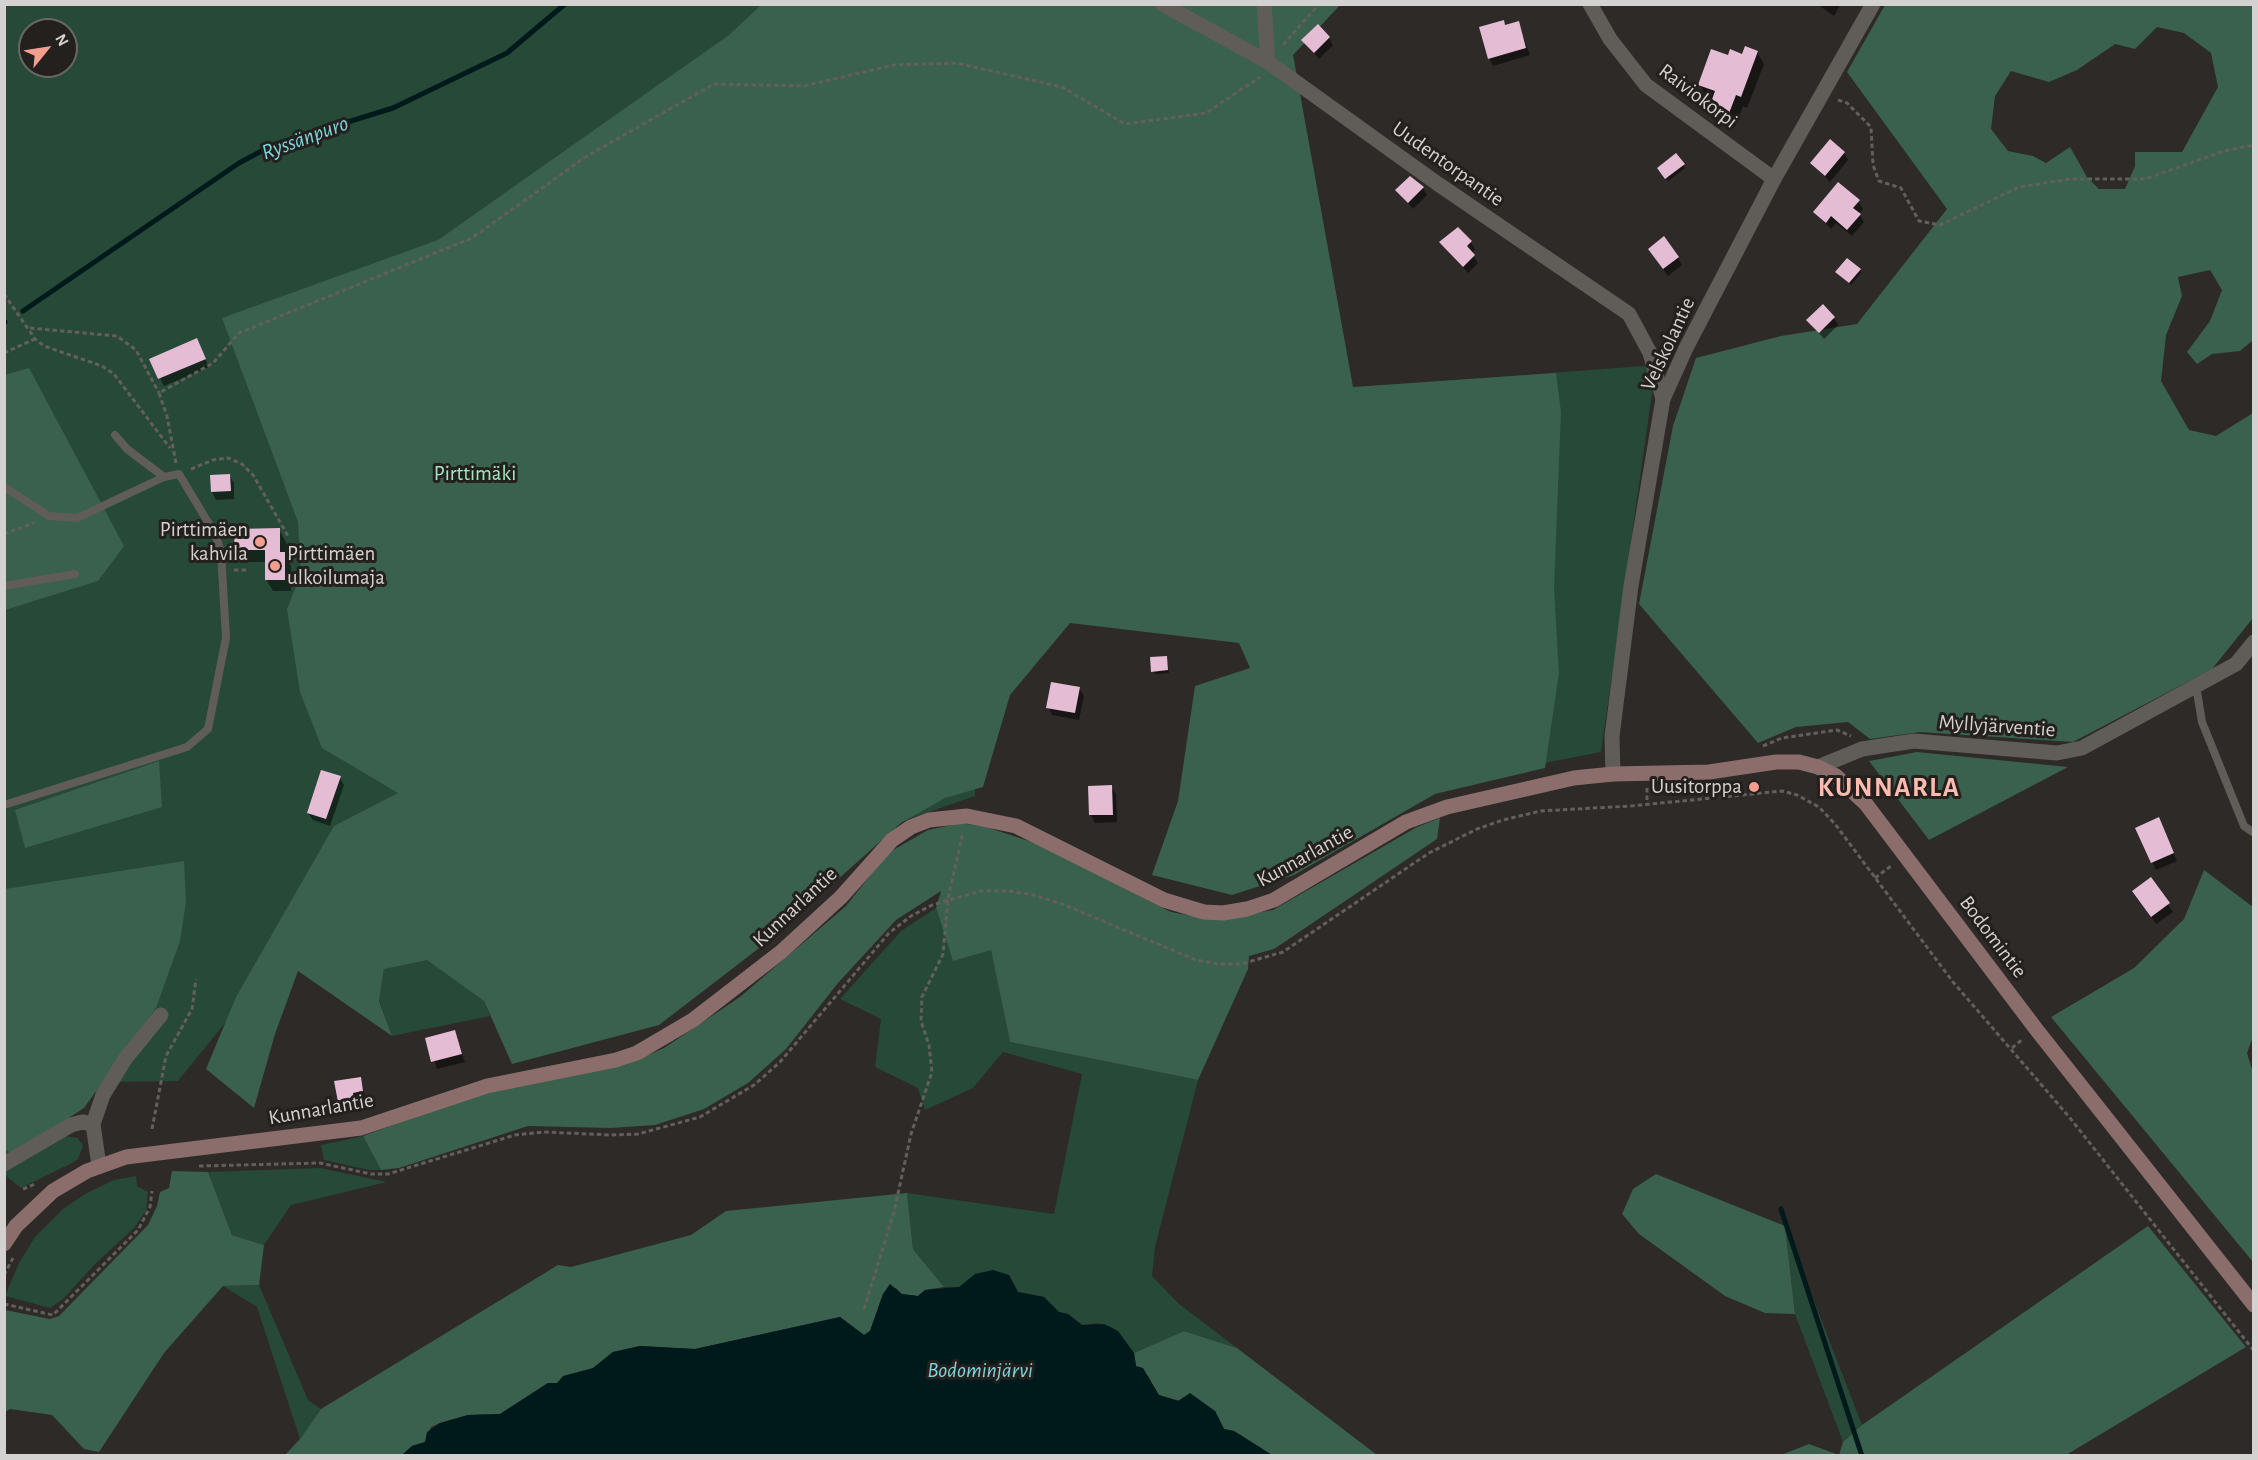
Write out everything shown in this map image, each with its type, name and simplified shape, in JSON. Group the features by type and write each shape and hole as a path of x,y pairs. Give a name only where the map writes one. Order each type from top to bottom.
{"main road":[{"name":"Bodomintie","path":"1613,774 1709,772 1776,762 1799,762 1818,766 1853,789 2036,1029 2253,1305"},
{"name":"Kunnarlantie","path":"10,1249 16,1226 53,1191 99,1166 126,1157 319,1135 361,1128 487,1086 616,1060 637,1053 693,1020 781,952 841,897 892,840 929,819 967,816 1016,826 1164,900 1204,912 1223,913 1247,909 1274,900 1406,822 1447,807 1574,778 1613,774"}],"street":[{"name":"Uudentorpantie","path":"1162,4 1268,62 1438,184 1629,314 1650,353 1663,399"},
{"path":"1264,4 1268,62"},
{"name":"Raiviokorpi","path":"1590,4 1610,39 1646,85 1774,179"},
{"name":"Velskolantie","path":"1613,774 1612,736 1631,586 1663,399 1686,348 1774,179 1873,4"},
{"name":"Myllyjärventie","path":"1818,766 1862,749 1914,741 2057,753 2082,748 2236,664 2253,642"},
{"path":"99,1166 93,1124 103,1095 125,1059 160,1015"},
{"path":"4,1164 71,1125 82,1122 93,1124"}],"lane":[{"path":"115,435 127,449 164,477"},
{"path":"4,805 187,747 208,729 226,638 224,570 214,534 179,474 164,477 76,518 49,516 6,488"},
{"path":"4,586 75,574"},
{"path":"2196,686 2202,722 2244,826 2253,833"}],"path":[{"path":"159,393 213,363 239,333 472,238 586,156 714,84 804,86 894,65 956,63 1062,87 1125,124 1206,113 1259,80 1268,62 1319,4"},
{"path":"1822,94 1847,104 1871,127 1873,165 1879,181 1901,188 1919,221 1940,225 2019,187 2070,179 2145,179 2224,151 2253,145"},
{"path":"5,295 30,328 35,339 56,351 102,366 114,374 171,449 167,416 159,393 136,350 117,336 30,328"},
{"path":"4,353 35,339"},
{"path":"179,474 213,460 228,458 242,464 253,475 288,536"},
{"path":"4,534 49,516"},
{"path":"236,570 247,570"},
{"path":"1757,748 1782,738 1837,730 1850,735 1862,749"},
{"path":"190,1166 320,1163 371,1174 388,1174 515,1135 544,1132 638,1134 700,1118 754,1085 780,1062 889,933 911,916 948,899 980,891 1009,891 1034,895 1062,904 1196,960 1218,964 1241,964 1283,952 1430,853 1469,832 1503,820 1541,811 1631,806 1782,791 1797,795 1819,807 1835,824 1953,982 2070,1118 2253,1351"},
{"path":"864,1309 894,1212 911,1134 932,1072 929,1046 921,1021 922,997 943,954 948,899 967,816"},
{"path":"1875,878 1904,855"},
{"path":"153,1129 166,1056 192,1009 196,979"},
{"path":"23,1189 44,1179"},
{"path":"4,1304 53,1315 138,1230 150,1207 152,1191"},
{"path":"4,1275 10,1249"}],"green space":[{"name":"Pirttimäki","path":"5,5 1340,5 1293,55 1353,388 1656,365 1601,752 1341,803 1303,411 973,597 975,796 490,965 445,972 484,1001 490,1016 392,1036 379,1000 384,969 277,959 178,1081 114,1082 54,1114 5,1160"},
{"name":"Pirttimäki","path":"761,5 1340,5 1293,55 1353,387 1556,373 1561,412 1554,588 1559,673 1545,768 1435,794 1294,875 1232,895 1152,875 1178,801 1195,686 1250,668 1239,643 1070,623 1010,695 983,787 945,798 901,823 771,939 659,1025 512,1064 484,1001 427,960 384,969 379,1001 392,1036 298,971 275,1034 254,1108 206,1069 236,997 334,826 398,793 322,748 300,692 287,609 301,574 298,522 222,318 438,240 729,35"},
{"path":"1885,5 2253,5 2253,340 2240,351 2212,354 2197,364 2187,352 2210,321 2222,290 2210,270 2178,277 2182,296 2166,335 2161,381 2189,430 2216,436 2253,413 2253,618 2212,669 2073,742 1920,732 1870,739 1848,722 1796,727 1758,743 1639,604 1673,426 1696,358 1781,336 1857,324 1947,209 1847,72","holes":["2157,27 2184,33 2211,53 2218,87 2182,152 2135,152 2135,166 2125,189 2099,189 2087,177 2070,147 2046,163 2033,156 2008,151 1991,129 1995,96 2011,71 2049,82 2077,70 2115,44 2135,49"]},
{"path":"29,368 124,546 98,581 5,610 5,375"},
{"path":"1917,752 2068,767 1929,840 1869,761"},
{"path":"159,761 162,807 25,848 15,810"},
{"path":"1440,818 1437,839 1274,949 1249,956 1248,969 1198,1080 1010,1042 991,950 953,961 936,908 941,891 896,920 838,983 786,1049 748,1083 704,1109 655,1125 611,1128 528,1126 399,1168 381,1170 363,1136 473,1096 625,1065 664,1048 740,997 846,906 888,853 928,830 961,823 986,827 1038,844 1171,912 1216,920 1273,910 1417,827"},
{"path":"184,861 186,902 180,941 156,1008 84,1108 30,1143 9,1152 5,1149 5,889"},
{"path":"2204,870 2253,907 2254,1034 2247,1053 2254,1076 2253,1262 2051,1017 2134,968 2184,919"},
{"path":"936,908 953,960 991,949 1010,1042 1198,1080 1155,1247 1152,1276 1179,1304 1237,1348 1184,1331 1134,1353 1118,1332 1111,1327 1097,1323 1082,1325 1068,1314 1059,1312 1044,1297 1018,1292 1009,1275 959,1287 944,1287 913,1249 907,1193 1054,1214 1082,1074 1003,1052 973,1088 925,1110 918,1088 875,1067 881,1019 840,999 901,931"},
{"path":"64,1136 78,1138 83,1146 78,1159 72,1163 21,1188 5,1175 5,1169"},
{"path":"363,1136 381,1170 369,1170 324,1160 321,1145"},
{"path":"320,1168 387,1182 291,1205 264,1245 232,1235 208,1172"},
{"path":"172,1171 208,1172 232,1235 264,1245 259,1285 223,1286 164,1353 99,1452 84,1449 52,1415 10,1409 5,1412 5,1310 50,1319 59,1316 148,1225 157,1206 160,1192 169,1188"},
{"path":"1656,1174 1785,1226 1795,1314 1765,1313 1725,1296 1639,1234 1622,1214 1633,1189"},
{"path":"136,1176 137,1186 148,1192 146,1211 134,1228 95,1264 63,1299 50,1308 5,1296 19,1263 35,1237 63,1209 85,1194 114,1180"},
{"path":"907,1193 913,1249 944,1287 925,1290 918,1296 901,1294 896,1288 883,1294 870,1331 864,1335 840,1317 695,1349 640,1346 613,1352 593,1368 557,1383 548,1383 500,1414 468,1415 431,1427 425,1442 412,1446 402,1455 284,1456 300,1439 321,1409 558,1265 571,1267 691,1235 726,1211"},
{"path":"1785,1226 1862,1425 1843,1442 1795,1314"},
{"path":"2148,1226 2246,1347 2066,1455 1839,1455 1843,1442 1862,1425"},
{"path":"259,1285 308,1400 321,1409 300,1439 257,1307 223,1286"},
{"path":"1184,1331 1237,1348 1377,1455 1272,1455 1234,1431 1224,1429 1215,1411 1159,1395 1152,1387 1149,1377 1136,1366 1134,1353"},
{"path":"1809,1444 1839,1455 1781,1455"}],"water":[{"name":"Bodominjärvi","path":"993,1270 1009,1275 1018,1292 1044,1297 1059,1312 1068,1314 1082,1325 1104,1324 1118,1331 1134,1353 1136,1366 1143,1368 1159,1395 1178,1401 1190,1393 1215,1411 1224,1429 1234,1431 1272,1455 402,1455 412,1446 425,1442 427,1432 440,1423 468,1415 500,1414 548,1383 557,1383 563,1376 593,1368 613,1352 640,1346 695,1349 840,1317 864,1335 870,1331 883,1294 890,1284 902,1294 918,1296 925,1290 959,1287 975,1274"}],"building":[{"path":"1504,20 1505,25 1519,21 1526,48 1488,59 1479,27"},
{"path":"1318,24 1330,37 1314,53 1301,40"},
{"path":"1745,46 1758,51 1741,97 1736,95 1728,116 1709,108 1715,91 1698,85 1711,49 1728,55 1730,49 1742,54"},
{"path":"1830,139 1845,152 1825,176 1810,163"},
{"path":"1676,153 1685,164 1665,179 1657,168"},
{"path":"1410,176 1424,187 1408,203 1395,190"},
{"path":"1838,182 1860,200 1853,208 1861,214 1847,230 1831,216 1826,223 1813,212"},
{"path":"1458,227 1472,241 1467,246 1475,255 1463,267 1439,242"},
{"path":"1664,236 1679,257 1663,269 1648,249"},
{"path":"1847,258 1861,269 1849,283 1835,272"},
{"path":"1823,304 1835,317 1819,333 1806,320"},
{"path":"197,338 206,359 158,379 149,359"},
{"path":"230,474 231,491 211,492 210,475"},
{"name":"Pirttimäen ulkoilumaja","path":"280,528 280,552 285,552 285,580 265,580 265,550 234,550 235,529"},
{"path":"1167,656 1168,670 1151,672 1150,657"},
{"path":"1051,682 1080,687 1075,713 1046,708"},
{"path":"321,770 341,776 326,819 307,813"},
{"path":"1112,785 1113,815 1089,815 1088,786"},
{"path":"2159,817 2174,853 2151,863 2135,828"},
{"path":"2151,877 2170,903 2151,917 2132,891"},
{"path":"455,1030 462,1054 431,1062 425,1038"},
{"path":"361,1077 363,1091 353,1093 354,1099 338,1102 334,1081"}],"waterway":[{"name":"Ryssänpuro","path":"23,311 239,163 273,145 393,108 507,53 565,4"},
{"path":"1781,1209 1862,1456"}],"place":[{"name":"Pirttimäen kahvila","path":"260,542"},
{"name":"Pirttimäen ulkoilumaja","path":"275,566"},
{"name":"Uusitorppa","path":"1754,787"}],"district":[{"name":"KUNNARLA","path":"1889,788"}]}
